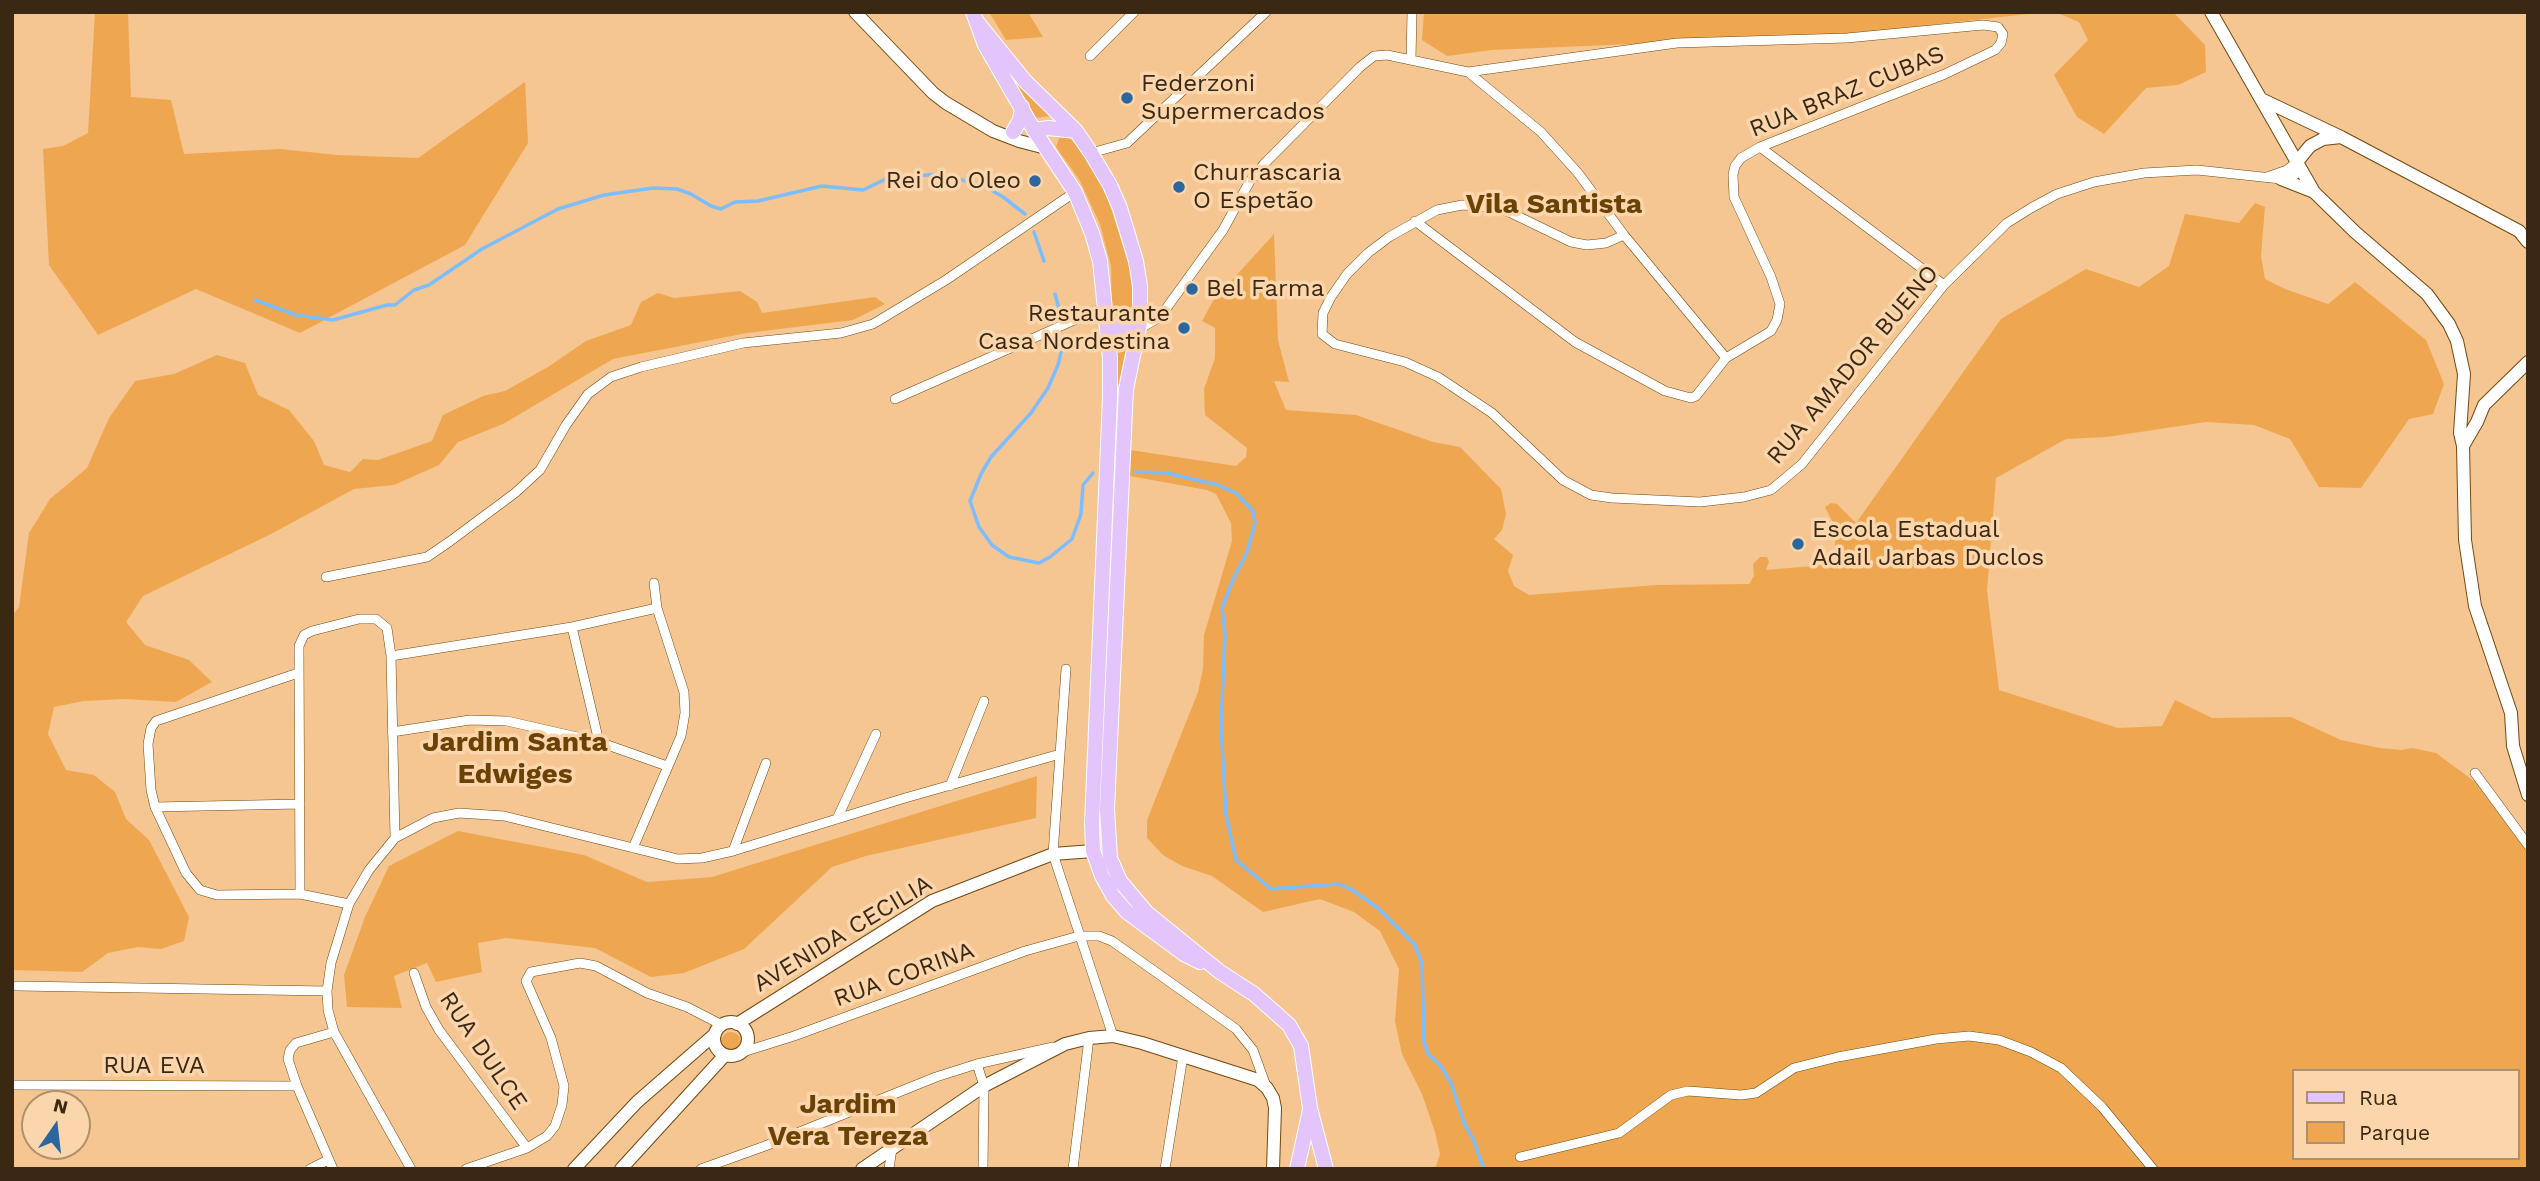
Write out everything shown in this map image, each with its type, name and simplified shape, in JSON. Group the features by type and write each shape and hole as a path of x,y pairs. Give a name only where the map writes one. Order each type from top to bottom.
{"main road":[{"path":"975,17 985,45 1034,130 1075,192 1100,261 1110,397 1093,851 1102,876 1127,912 1184,954 1220,972 1254,994 1289,1025 1301,1046 1310,1108 1326,1169"},
{"path":"975,17 1025,81 1091,153 1110,185 1130,237 1140,286 1139,329 1126,389 1107,798 1110,858 1120,881 1136,902 1220,972"},
{"path":"1013,132 1020,120 1022,107"},
{"path":"1034,130 1048,128 1069,131"},
{"path":"1046,148 1052,138 1069,131"},
{"path":"1106,323 1121,332 1139,329"},
{"path":"1297,1169 1310,1108"}],"street":[{"path":"855,12 933,93 993,131 1046,148"},
{"path":"1090,56 1134,12"},
{"path":"1091,153 1127,143 1266,12"},
{"path":"1411,60 1412,12"},
{"path":"2211,12 2314,192 2355,232 2413,280 2449,324 2462,359 2463,400 2460,433 2463,446 2465,540 2475,606 2511,713 2514,746 2528,795"},
{"name":"RUA BRAZ CUBAS","path":"1468,72 1677,43 1847,38 1983,25 1998,27 2003,34 2001,43 1995,50 1945,74 1760,147 1741,158 1735,166 1732,186 1734,197 1780,303 1777,320 1771,331 1726,358"},
{"path":"1139,329 1160,317 1223,230 1250,181 1343,82 1374,56 1387,55 1468,72 1541,132 1726,358 1696,396 1691,398 1665,391 1576,342 1415,221"},
{"path":"2261,99 2341,137 2525,237"},
{"path":"993,131 1034,130"},
{"path":"2281,179 2291,178 2310,146 2323,139 2341,137"},
{"path":"1760,147 1944,285"},
{"path":"2266,177 2299,166"},
{"name":"RUA AMADOR BUENO","path":"1624,235 1606,243 1587,245 1571,242 1509,212 1488,207 1462,205 1437,210 1415,221 1368,253 1347,274 1323,313 1322,334 1335,344 1405,362 1438,377 1492,413 1563,480 1591,495 1722,501 1771,491 1802,464 1944,285 2007,223 2057,194 2094,182 2144,173 2197,170 2281,179"},
{"path":"2281,179 2314,192"},
{"path":"326,578 409,562 427,557 438,550 515,494 540,470 588,394 611,377 641,367 743,343 841,333 873,324 946,280 1075,192"},
{"path":"895,399 1104,307"},
{"path":"2463,400 2469,409 2474,410 2484,405 2528,362"},
{"path":"2463,446 2484,405"},
{"path":"633,848 681,736 685,713 684,692 657,608 654,583"},
{"path":"391,656 572,627 657,608"},
{"path":"300,894 299,646 304,635 312,631 359,619 376,619 387,628 391,656 395,838"},
{"path":"572,627 599,742"},
{"path":"1066,669 1053,854 1113,1036"},
{"path":"298,673 156,721 148,744 151,790 155,807 186,873 200,890 217,895 300,894 348,904"},
{"path":"950,786 984,701"},
{"path":"393,732 470,720 507,721 599,742 667,766"},
{"path":"837,819 876,734"},
{"path":"411,1169 334,1032 328,1010 327,991 331,963 348,904 369,870 395,838 433,818 459,813 504,816 678,859 702,858 1060,754"},
{"path":"733,851 766,764"},
{"path":"2475,773 2528,845"},
{"path":"155,807 300,804"},
{"name":"AVENIDA CECILIA","path":"737,1024 932,901 1053,854 1093,851"},
{"path":"1079,936 1099,936 1112,941 1236,1029 1253,1050 1273,1098 1273,1169"},
{"name":"RUA CORINA","path":"743,1052 794,1036 1025,951 1079,936"},
{"path":"467,1169 527,1148 547,1136 555,1126 562,1105 564,1086 551,1038 526,981 531,972 580,963 596,966 647,993 687,1007 719,1030"},
{"name":"RUA DULCE","path":"414,973 426,1007 439,1030 527,1148"},
{"path":"17,986 327,991"},
{"path":"575,1169 637,1102 719,1030 737,1024 742,1026 748,1036 743,1052 731,1056 717,1049 719,1030"},
{"path":"310,1169 330,1165 296,1086 288,1059 290,1050 296,1043 334,1032"},
{"path":"701,1169 936,1077 978,1063 1089,1038 1113,1036 1247,1076 1267,1088"},
{"path":"1520,1157 1619,1133 1671,1096 1688,1091 1741,1095 1756,1093 1794,1068 1936,1039 1969,1036 1999,1040 2031,1052 2061,1068 2102,1107 2153,1169"},
{"path":"1073,1169 1089,1038"},
{"path":"862,1169 984,1086 1065,1044"},
{"path":"621,1169 725,1055"},
{"path":"1165,1169 1183,1056"},
{"path":"978,1063 984,1086 983,1169"},
{"name":"RUA EVA","path":"12,1084 296,1086"},
{"path":"889,1169 892,1148"}],"green space":[{"path":"95,12 128,12 131,97 171,100 184,154 280,149 337,155 418,158 525,82 528,143 465,245 300,333 196,289 98,335 49,265 43,149 63,146 88,133"},
{"path":"989,12 1028,12 1043,37 1006,40"},
{"path":"1424,12 2046,12 1841,35 1492,50 1447,56 1422,40"},
{"path":"2055,12 2173,12 2205,45 2206,72 2178,85 2146,88 2104,134 2077,117 2054,75 2088,40 2079,22"},
{"path":"1007,69 1052,116 1034,118"},
{"path":"1060,136 1069,137 1082,152 1109,202 1129,266 1135,302 1129,320 1123,322 1112,312 1111,266 1100,224 1079,179 1056,147"},
{"path":"2255,203 2265,207 2261,256 2265,279 2328,304 2355,282 2426,340 2444,384 2433,414 2409,419 2361,488 2319,487 2290,439 2254,425 2206,422 2107,437 2066,439 1996,478 1987,590 1999,690 2118,728 2162,726 2175,700 2212,718 2291,717 2341,740 2380,748 2412,748 2436,753 2478,784 2528,852 2528,1169 1435,1169 1440,1154 1435,1132 1422,1094 1402,1054 1395,1021 1399,969 1380,931 1354,912 1320,899 1263,912 1212,876 1182,866 1163,855 1147,838 1147,820 1198,692 1203,669 1204,635 1232,541 1231,523 1216,494 1130,476 1130,450 1236,466 1246,457 1247,448 1205,415 1204,389 1215,358 1215,328 1202,321 1213,301 1274,234 1278,340 1289,382 1274,381 1286,410 1356,415 1433,442 1460,447 1501,489 1506,514 1502,530 1494,539 1513,555 1508,571 1514,586 1529,595 1656,585 1749,584 1754,576 1753,564 1760,557 1767,557 1769,562 1766,570 1836,564 1834,525 1825,507 1831,503 1837,504 1856,523 2001,319 2086,269 2139,287 2169,266 2185,214 2239,223"},
{"path":"740,291 757,302 762,313 875,297 885,304 853,320 747,333 613,359 503,424 458,442 439,465 394,485 354,489 273,533 143,596 126,622 145,645 189,660 212,682 176,702 125,699 84,701 54,707 48,734 66,770 94,775 115,792 126,819 149,840 189,917 184,941 161,949 138,947 108,953 82,972 12,970 12,616 19,607 29,533 50,499 87,468 109,418 135,381 174,374 217,355 245,363 258,395 289,410 314,441 324,465 350,472 363,459 378,460 432,441 443,415 483,396 505,391 548,367 586,341 631,325 641,302 658,293 674,298"},
{"path":"1115,343 1127,344 1116,396"},
{"path":"1037,776 1036,818 866,856 832,867 744,949 684,973 651,977 595,948 506,938 478,943 482,972 436,982 427,963 394,976 402,1008 347,1007 344,975 365,917 389,866 458,831 584,855 647,882 712,877"},
{"path":"731,1032 738,1035 741,1042 738,1049 731,1052 724,1049 721,1042 724,1035"}],"waterway":[{"path":"255,300 296,315 333,320 395,305 414,290 429,285 482,249 558,209 604,195 653,188 677,189 721,209 735,202 758,201 822,186 863,190 888,178 940,174 984,186 1025,214"},
{"path":"1034,232 1044,261"},
{"path":"1055,294 1061,316"},
{"path":"1065,336 1058,365 1048,388 1031,413 991,457 970,501 979,527 992,545 1009,557 1039,563 1072,539 1081,514 1083,485 1093,473"},
{"path":"1135,472 1167,473 1218,485 1236,493 1253,511 1255,523 1247,552 1222,608 1225,634 1221,726 1226,815 1236,860 1271,889 1338,884 1351,889 1378,908 1415,945 1422,964 1424,1042 1428,1054 1440,1065 1451,1083 1464,1123 1484,1169"}],"place":[{"name":"Federzoni Supermercados","path":"1127,98"},
{"name":"Rei do Oleo","path":"1035,181"},
{"name":"Churrascaria O Espetão","path":"1179,187"},
{"name":"Bel Farma","path":"1192,289"},
{"name":"Restaurante Casa Nordestina","path":"1184,328"},
{"name":"Escola Estadual Adail Jarbas Duclos","path":"1798,544"}],"district":[{"name":"Vila Santista","path":"1554,205"},
{"name":"Jardim Santa Edwiges","path":"515,759"},
{"name":"Jardim Vera Tereza","path":"848,1121"}]}
